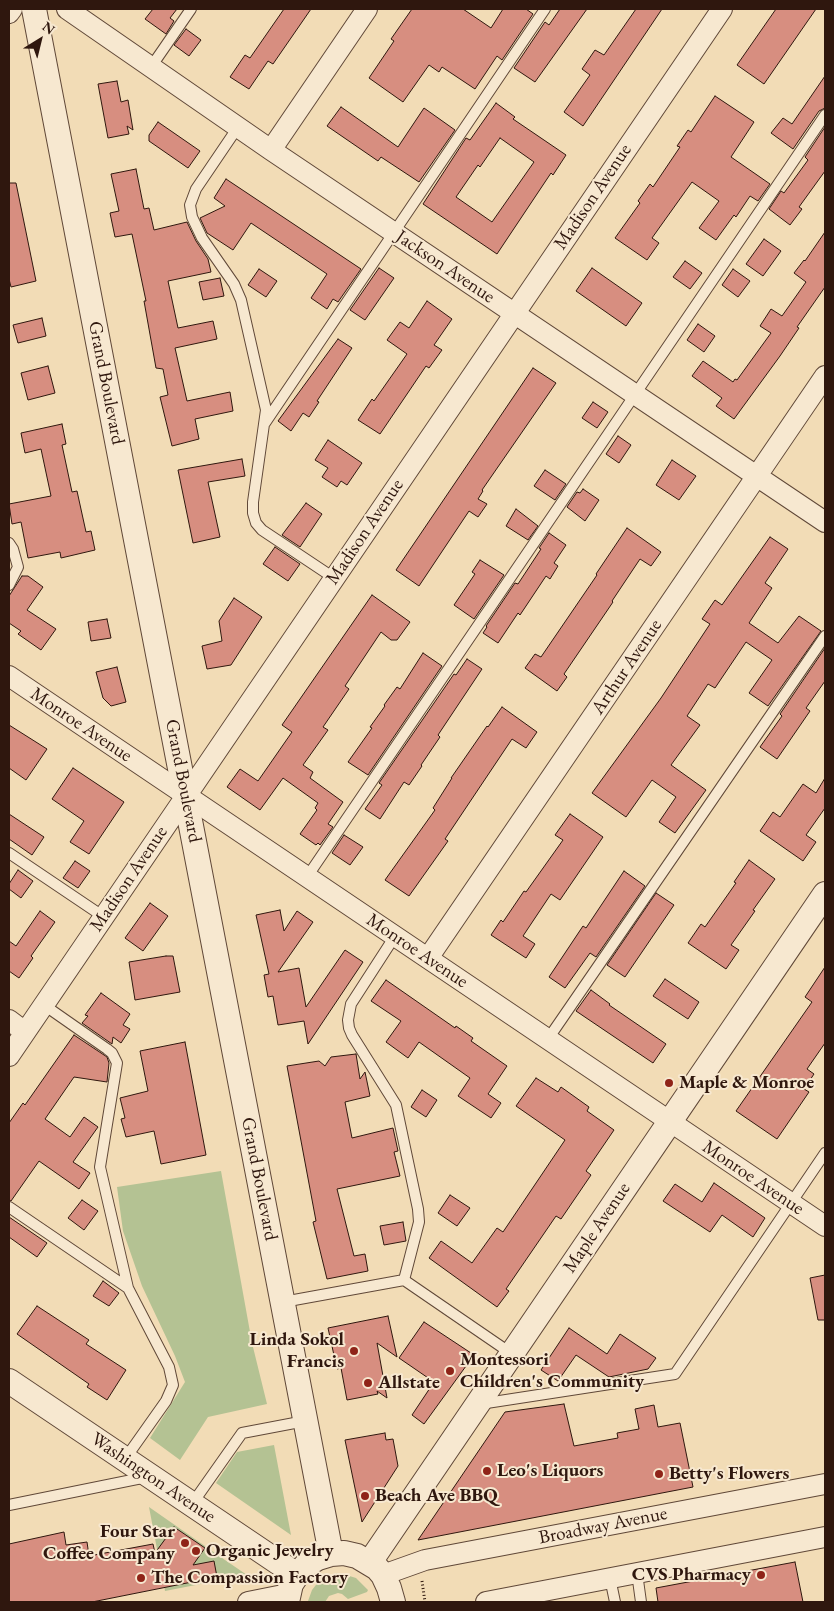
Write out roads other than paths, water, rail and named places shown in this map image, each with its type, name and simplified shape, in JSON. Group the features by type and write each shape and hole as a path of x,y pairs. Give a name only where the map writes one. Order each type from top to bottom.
{"street":[{"path":"9,13 12,9"},
{"name":"Grand Boulevard","path":"34,9 331,1554"},
{"name":"Jackson Avenue","path":"67,9 271,150 825,522"},
{"path":"271,150 367,9"},
{"name":"Madison Avenue","path":"9,1056 513,313 722,9"},
{"name":"Arthur Avenue","path":"428,958 825,376"},
{"name":"Monroe Avenue","path":"9,676 825,1226"},
{"name":"Maple Avenue","path":"376,1569 477,1404 825,894"},
{"path":"9,1020 25,1032"},
{"name":"Washington Avenue","path":"9,1381 192,1504 291,1590"},
{"name":"Broadway Avenue","path":"376,1569 825,1484"},
{"path":"486,1602 825,1537"},
{"path":"248,1602 291,1590 306,1565 318,1558 344,1553 357,1556 376,1569 389,1588 393,1602"}],"lane":[{"path":"151,67 191,9"},
{"path":"265,423 393,231 545,9"},
{"path":"306,876 825,115"},
{"path":"238,127 196,189 190,205 192,217 202,238 234,284 240,300 266,410 252,502 256,523 262,530 334,578"},
{"path":"9,542 18,567 9,585"},
{"path":"548,1039 825,636"},
{"path":"9,853 104,917"},
{"path":"395,936 352,1004 348,1020 352,1035 396,1105 418,1209 419,1222 404,1280"},
{"path":"44,1005 107,1048 117,1063 100,1167 128,1288 169,1366 173,1385 166,1402 125,1459"},
{"path":"477,1404 675,1374 825,1153"},
{"path":"9,1207 128,1288"},
{"path":"282,1302 404,1280 512,1354"},
{"path":"192,1504 242,1433 305,1421"},
{"path":"9,1505 151,1476"},
{"path":"637,1573 642,1602"},
{"path":"610,1578 615,1602"}],"place":[{"name":"Maple & Monroe","path":"669,1083"},
{"name":"Linda Sokol Francis","path":"354,1351"},
{"name":"Montessori Children's Community","path":"450,1371"},
{"name":"Allstate","path":"368,1383"},
{"name":"Leo's Liquors","path":"487,1471"},
{"name":"Betty's Flowers","path":"659,1474"},
{"name":"Beach Ave BBQ","path":"365,1496"},
{"name":"Four Star Coffee Company","path":"185,1543"},
{"name":"Organic Jewelry","path":"196,1551"},
{"name":"CVS Pharmacy","path":"761,1575"},
{"name":"The Compassion Factory","path":"141,1578"}]}
